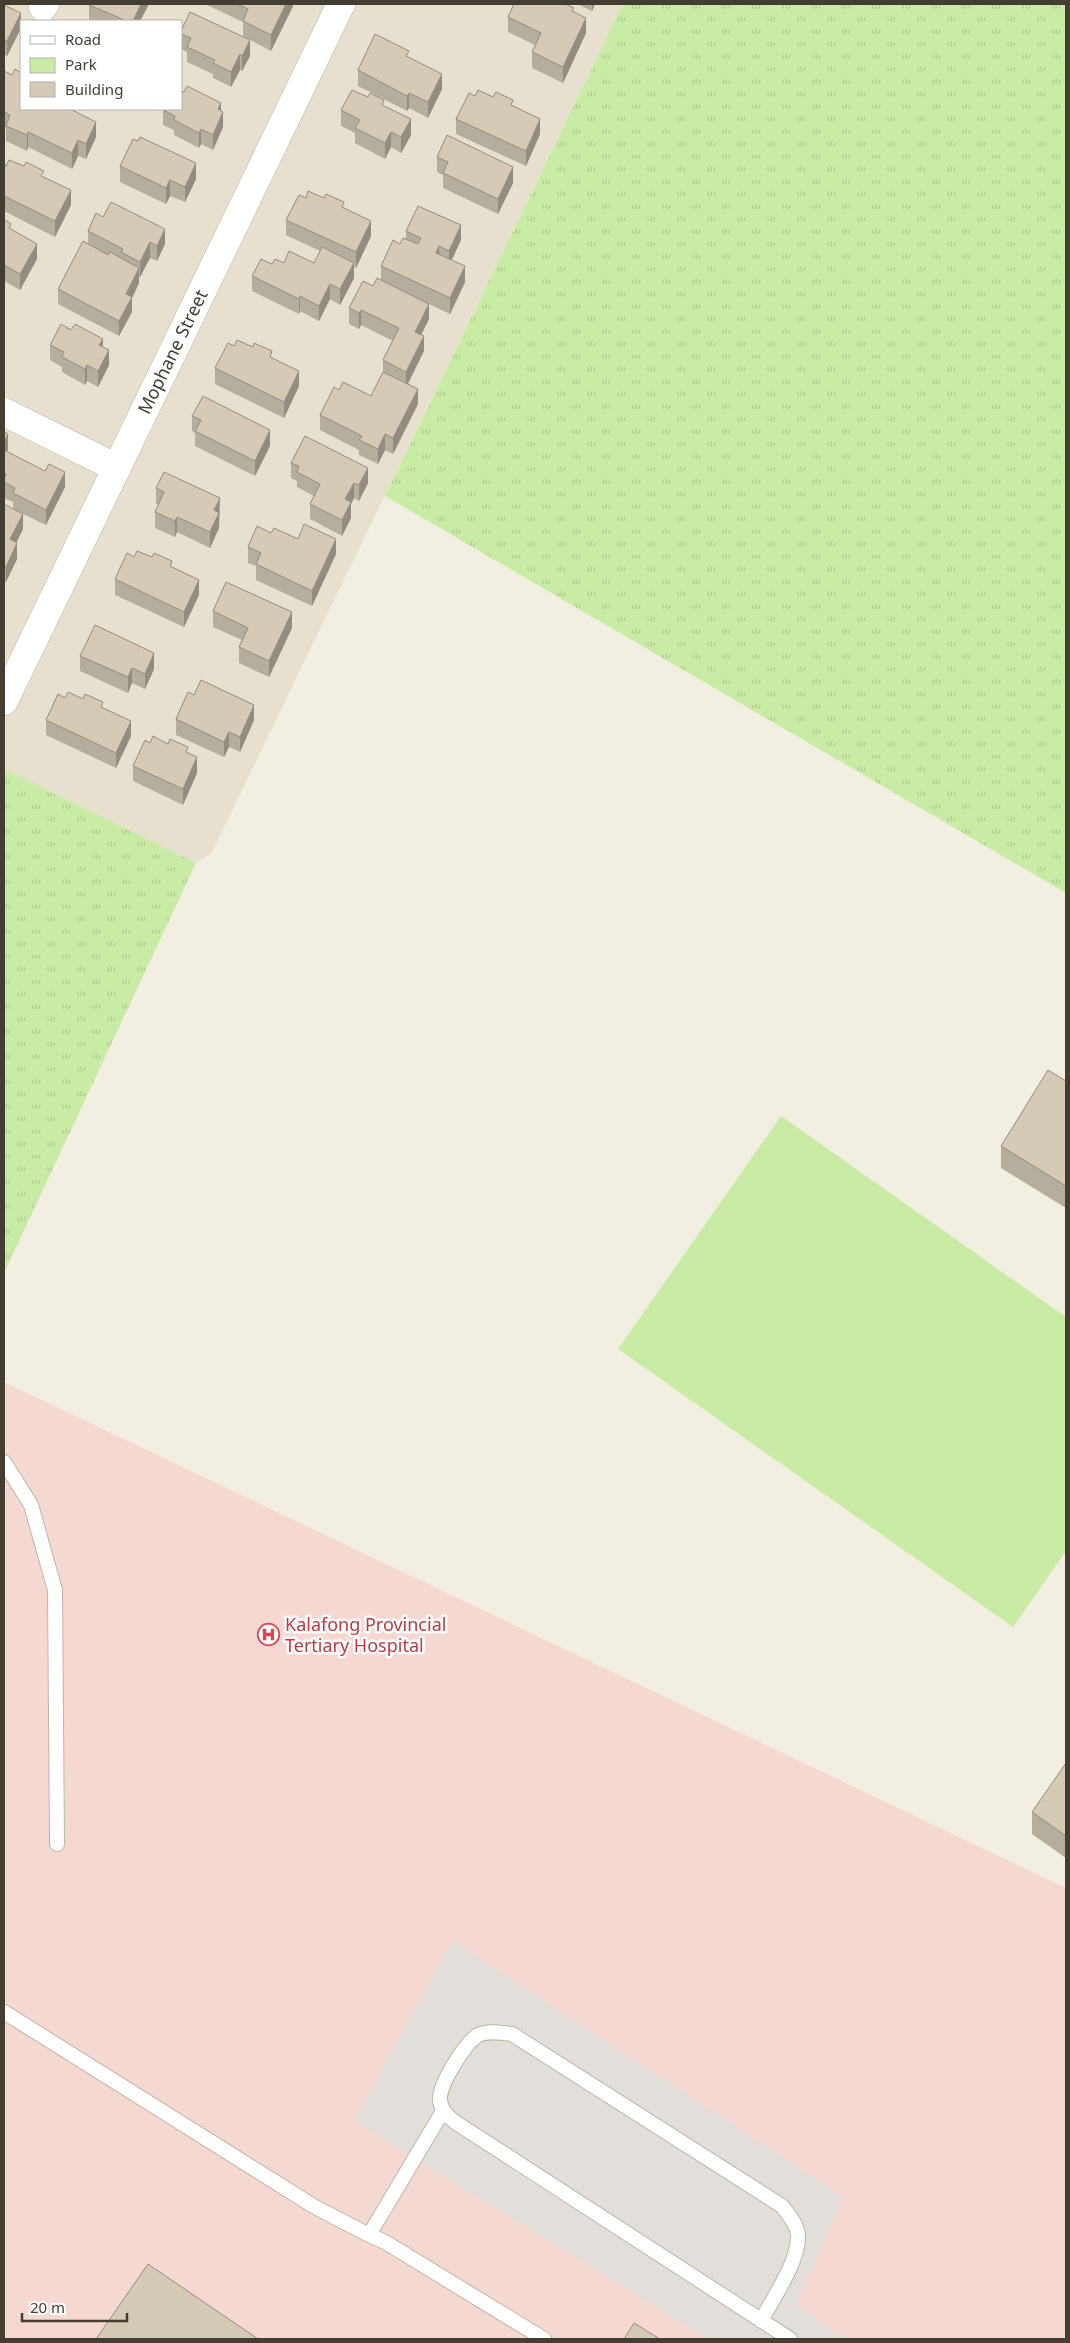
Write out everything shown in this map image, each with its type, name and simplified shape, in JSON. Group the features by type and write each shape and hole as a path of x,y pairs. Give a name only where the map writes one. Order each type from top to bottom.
{"street":[{"name":"Mophane Street","path":"4,701 341,4"},
{"path":"4,412 117,468"}],"lane":[{"path":"4,1462 31,1505 55,1590 57,1844"},
{"path":"4,2012 315,2207 385,2242 544,2339"},
{"path":"369,2235 442,2111 440,2088 469,2042 480,2034 494,2032 512,2034 782,2206 793,2220 798,2236 795,2255 762,2321"},
{"path":"442,2111 455,2122 790,2339"}],"shaded area":[{"path":"4,4 623,4 211,854 196,863 4,769"},
{"name":"Kalafong Provincial Tertiary Hospital","path":"4,1382 1066,1888 1066,2339 4,2339"},
{"path":"452,1940 843,2197 796,2305 845,2339 708,2339 354,2121"}],"green space":[{"path":"623,4 1066,4 1066,893 385,496"},
{"path":"4,769 196,863 4,1273"},
{"path":"781,1116 1066,1317 1066,1551 1013,1627 618,1349"}],"building":[{"path":"141,4 133,20 125,20 89,5"},
{"path":"237,4 286,4 271,35 243,21 248,9"},
{"path":"514,4 565,4 574,8 572,11 586,18 563,67 532,52 541,33 508,17"},
{"path":"4,5 21,13 7,41 4,40"},
{"path":"190,12 250,40 231,72 213,63 215,60 187,47 191,38 182,34 182,29"},
{"path":"375,34 409,51 406,56 442,74 428,102 409,93 407,96 358,70"},
{"path":"15,69 20,72 20,110 72,110 96,122 86,144 78,140 72,153 28,132 27,135 6,126 10,115 4,112 4,71 12,75"},
{"path":"187,86 221,103 218,109 223,112 213,135 201,129 199,133 174,120 175,116 163,110 182,110 182,91 184,92"},
{"path":"352,90 368,97 370,93 384,100 382,105 411,119 401,137 391,132 385,143 355,128 360,120 341,110"},
{"path":"478,90 493,97 496,92 513,100 511,105 540,119 526,151 456,119 469,93 475,96"},
{"path":"447,135 513,167 498,199 443,173 448,162 437,157"},
{"path":"140,137 196,163 185,187 170,180 166,188 120,166 133,139 138,141"},
{"path":"9,160 24,166 26,162 44,171 41,176 71,190 55,221 4,196 4,165 6,166"},
{"path":"308,191 324,198 326,194 344,202 342,207 371,221 356,252 286,220 299,195 306,198"},
{"path":"111,202 165,229 157,246 150,242 140,262 121,252 123,249 88,231 96,213 103,217"},
{"path":"418,206 461,225 449,251 439,246 436,253 465,266 450,298 381,266 393,240 400,244 403,238 418,244 421,238 406,231"},
{"path":"4,219 11,224 9,228 37,244 20,274 4,265"},
{"path":"83,241 108,255 110,252 139,268 126,294 132,297 119,321 58,289"},
{"path":"322,247 354,263 340,289 330,284 319,306 300,296 299,299 252,276 261,259 272,264 275,259 284,263 289,251 314,263"},
{"path":"377,278 429,304 415,332 424,336 406,372 383,360 399,328 361,310 359,313 349,308 363,281 373,286"},
{"path":"61,324 71,330 75,324 103,339 99,345 109,350 98,371 87,365 85,369 62,357 64,352 50,345"},
{"path":"237,340 253,347 254,343 272,351 270,357 299,371 284,402 215,368 228,343 234,346"},
{"path":"383,372 418,389 393,438 385,434 378,449 359,440 362,436 320,415 334,387 339,390 343,382 371,396"},
{"path":"203,396 270,430 255,461 195,431 201,420 192,416"},
{"path":"4,432 8,434 4,442"},
{"path":"305,436 368,468 359,485 354,483 345,499 351,502 342,520 310,504 320,484 297,472 299,466 291,463"},
{"path":"4,450 45,471 49,464 65,472 46,510 13,493 15,488 4,482 6,474 4,473"},
{"path":"164,472 220,498 214,510 219,513 210,532 177,517 175,521 155,512 164,492 156,488"},
{"path":"4,504 23,514 10,539 17,543 6,567 4,566"},
{"path":"304,524 336,539 312,591 256,564 261,553 248,547 257,526 271,533 274,528 298,539"},
{"path":"137,551 152,557 154,553 172,561 170,566 199,580 184,612 115,579 127,553 134,557"},
{"path":"226,582 292,612 269,661 239,647 248,628 213,611"},
{"path":"95,625 154,653 145,674 132,668 128,677 80,656"},
{"path":"201,680 254,705 240,737 229,732 224,742 176,719 188,692 194,695"},
{"path":"68,692 83,699 85,694 103,702 101,707 131,721 116,753 46,720 58,694 65,698"},
{"path":"153,736 168,744 170,739 188,747 186,752 197,757 183,789 133,766 145,740 150,743"},
{"path":"1048,1070 1066,1081 1066,1186 1001,1146"},
{"path":"1066,1763 1066,1836 1032,1812"},
{"path":"148,2264 258,2339 96,2339"},
{"path":"634,2323 660,2339 624,2339"}],"place":[{"name":"Kalafong Provincial Tertiary Hospital","path":"269,1635"}]}
